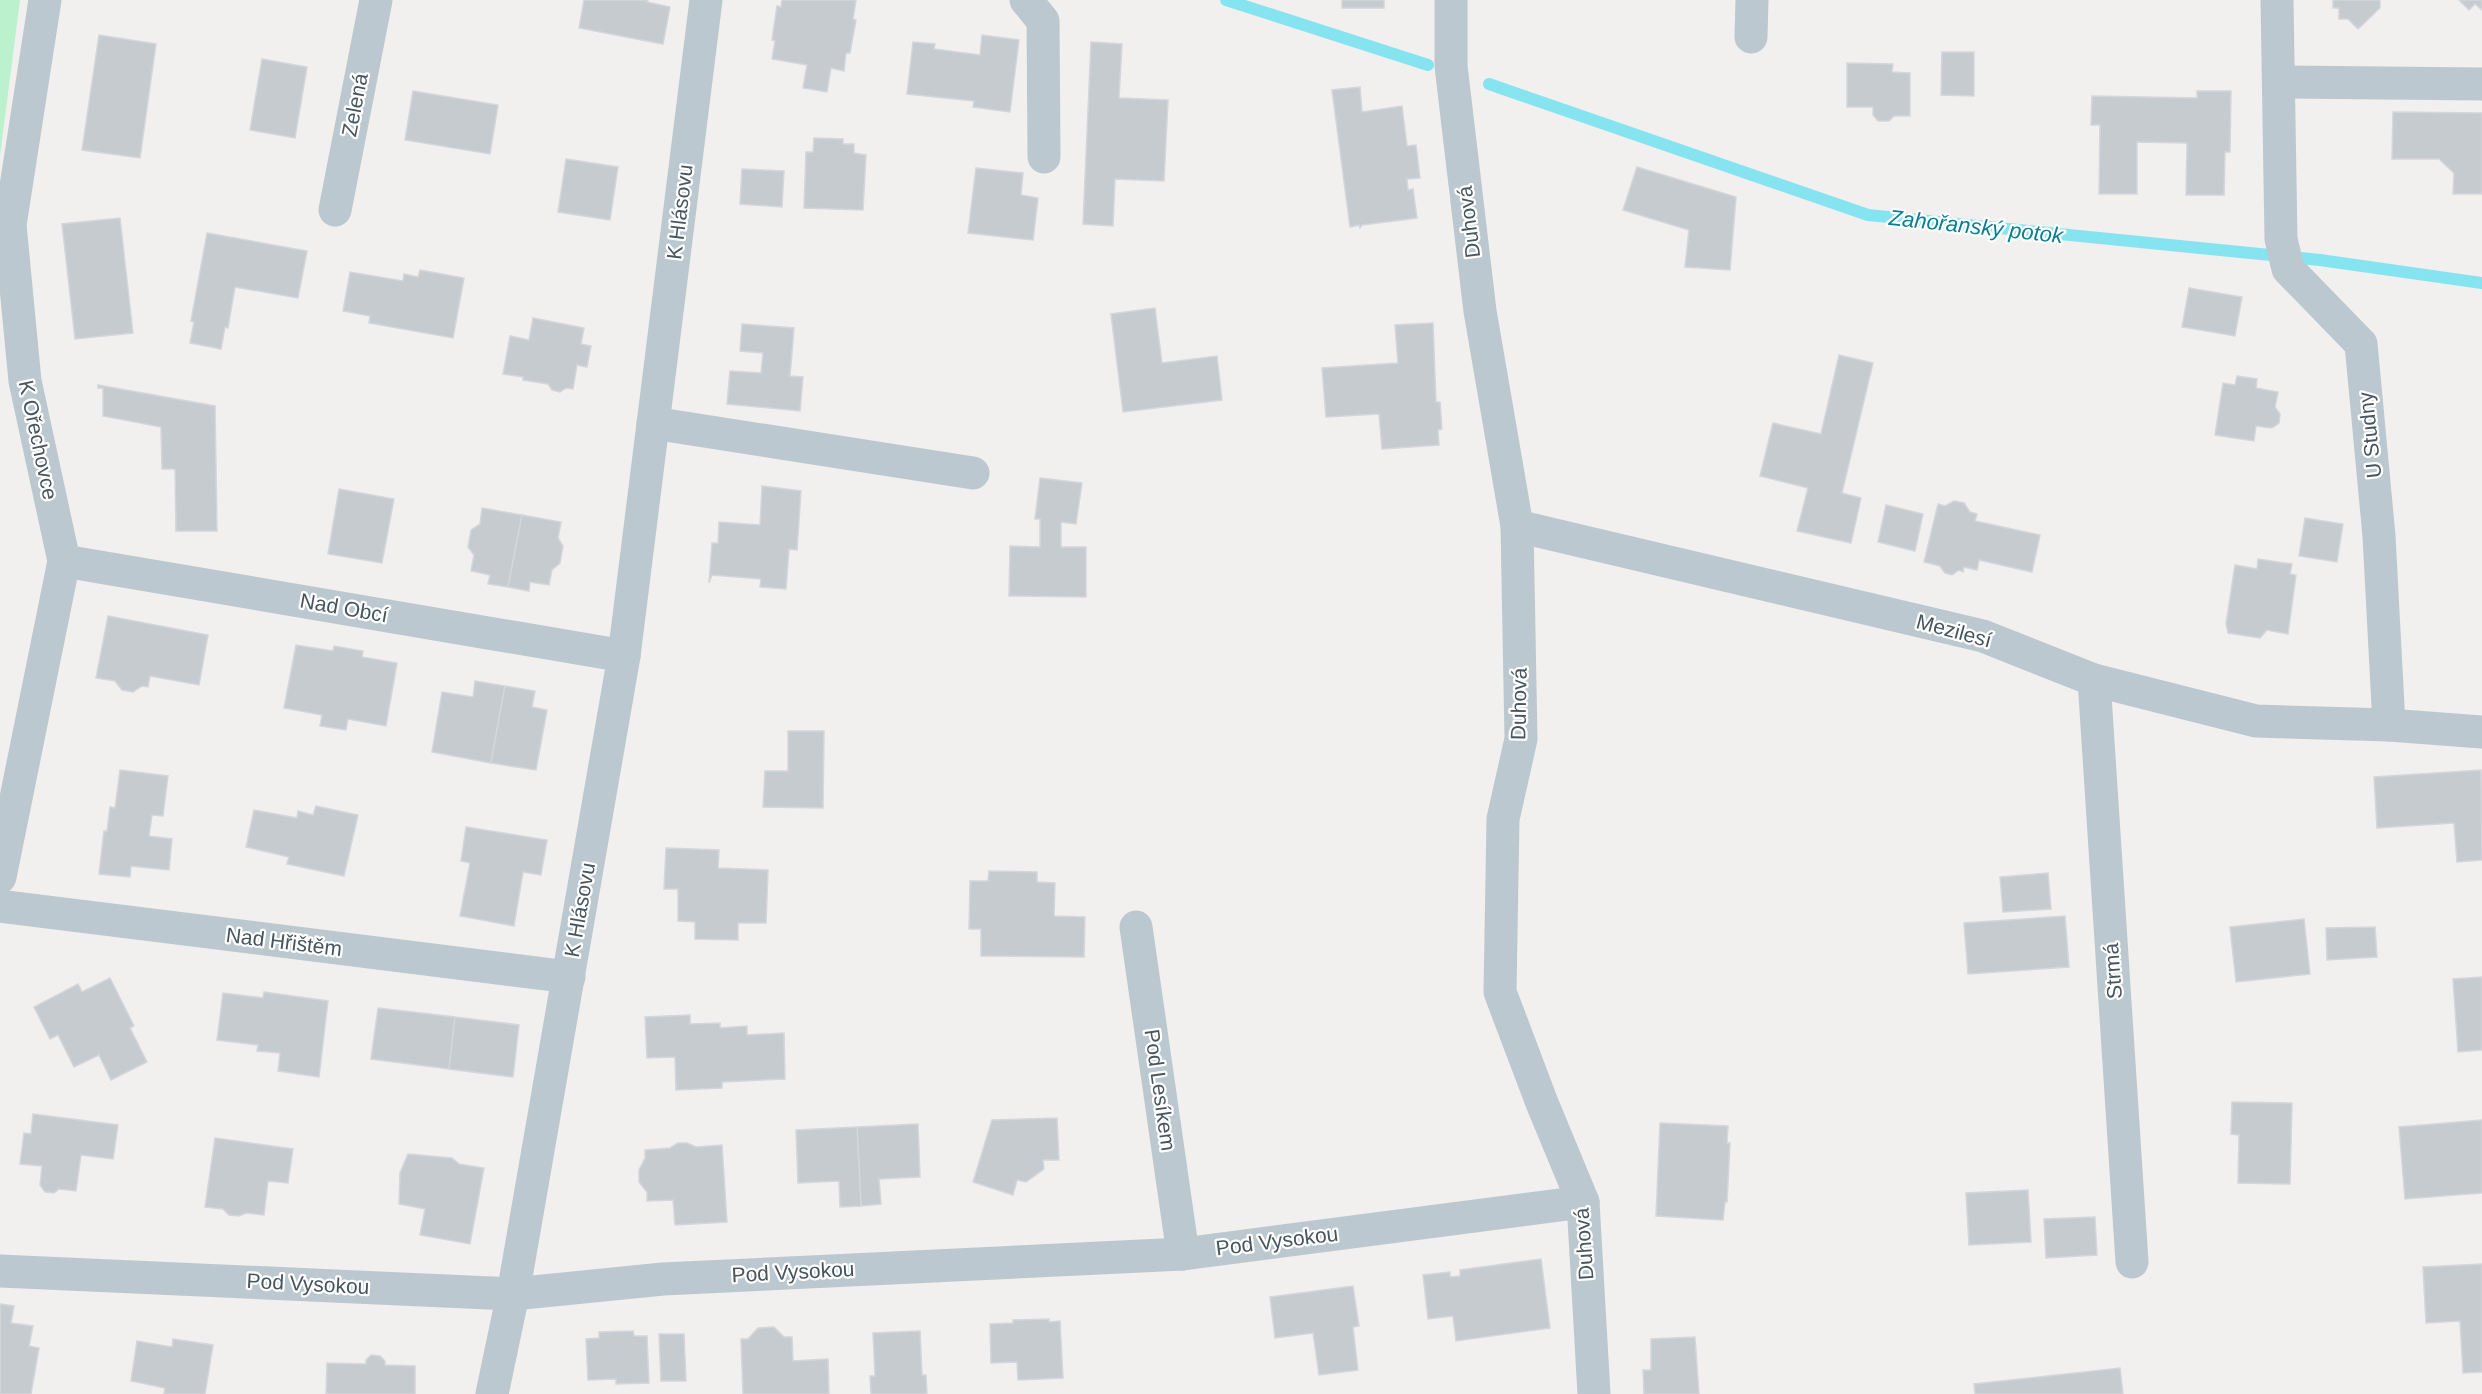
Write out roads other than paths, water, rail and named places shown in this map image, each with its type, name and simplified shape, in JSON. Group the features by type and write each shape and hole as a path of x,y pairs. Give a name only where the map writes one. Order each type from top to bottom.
{"street":[{"name":"K Ořechovce","path":"0,877 64,561 25,381 10,225 45,0"},
{"name":"Zelená","path":"335,210 376,0"},
{"name":"K Hlásovu","path":"492,1394 513,1293 624,656 706,0"},
{"path":"1026,0 1043,21 1044,157"},
{"name":"Duhová","path":"1451,0 1451,66 1480,311 1517,526 1521,739 1503,819 1500,992 1583,1202 1594,1394"},
{"path":"1752,0 1752,37"},
{"name":"U Studny","path":"2277,0 2284,254 2361,344 2379,536 2389,725"},
{"path":"2278,82 2482,84"},
{"path":"653,423 973,473"},
{"name":"Mezilesí","path":"1517,526 1983,636 2094,680 2256,721 2389,725"},
{"name":"Nad Obcí","path":"64,561 624,656"},
{"name":"Strmá","path":"2094,680 2132,1262"},
{"path":"2389,725 2482,732"},
{"name":"Nad Hřištěm","path":"0,906 569,977"},
{"name":"Pod Lesíkem","path":"1136,927 1183,1254"},
{"name":"Pod Vysokou","path":"0,1271 513,1293 663,1279 1183,1254 1583,1202"}],"waterway":[{"name":"Zahořanský potok","path":"1226,0 1428,65"},
{"name":"Zahořanský potok","path":"1489,84 1868,215 2320,260 2482,283"}]}
